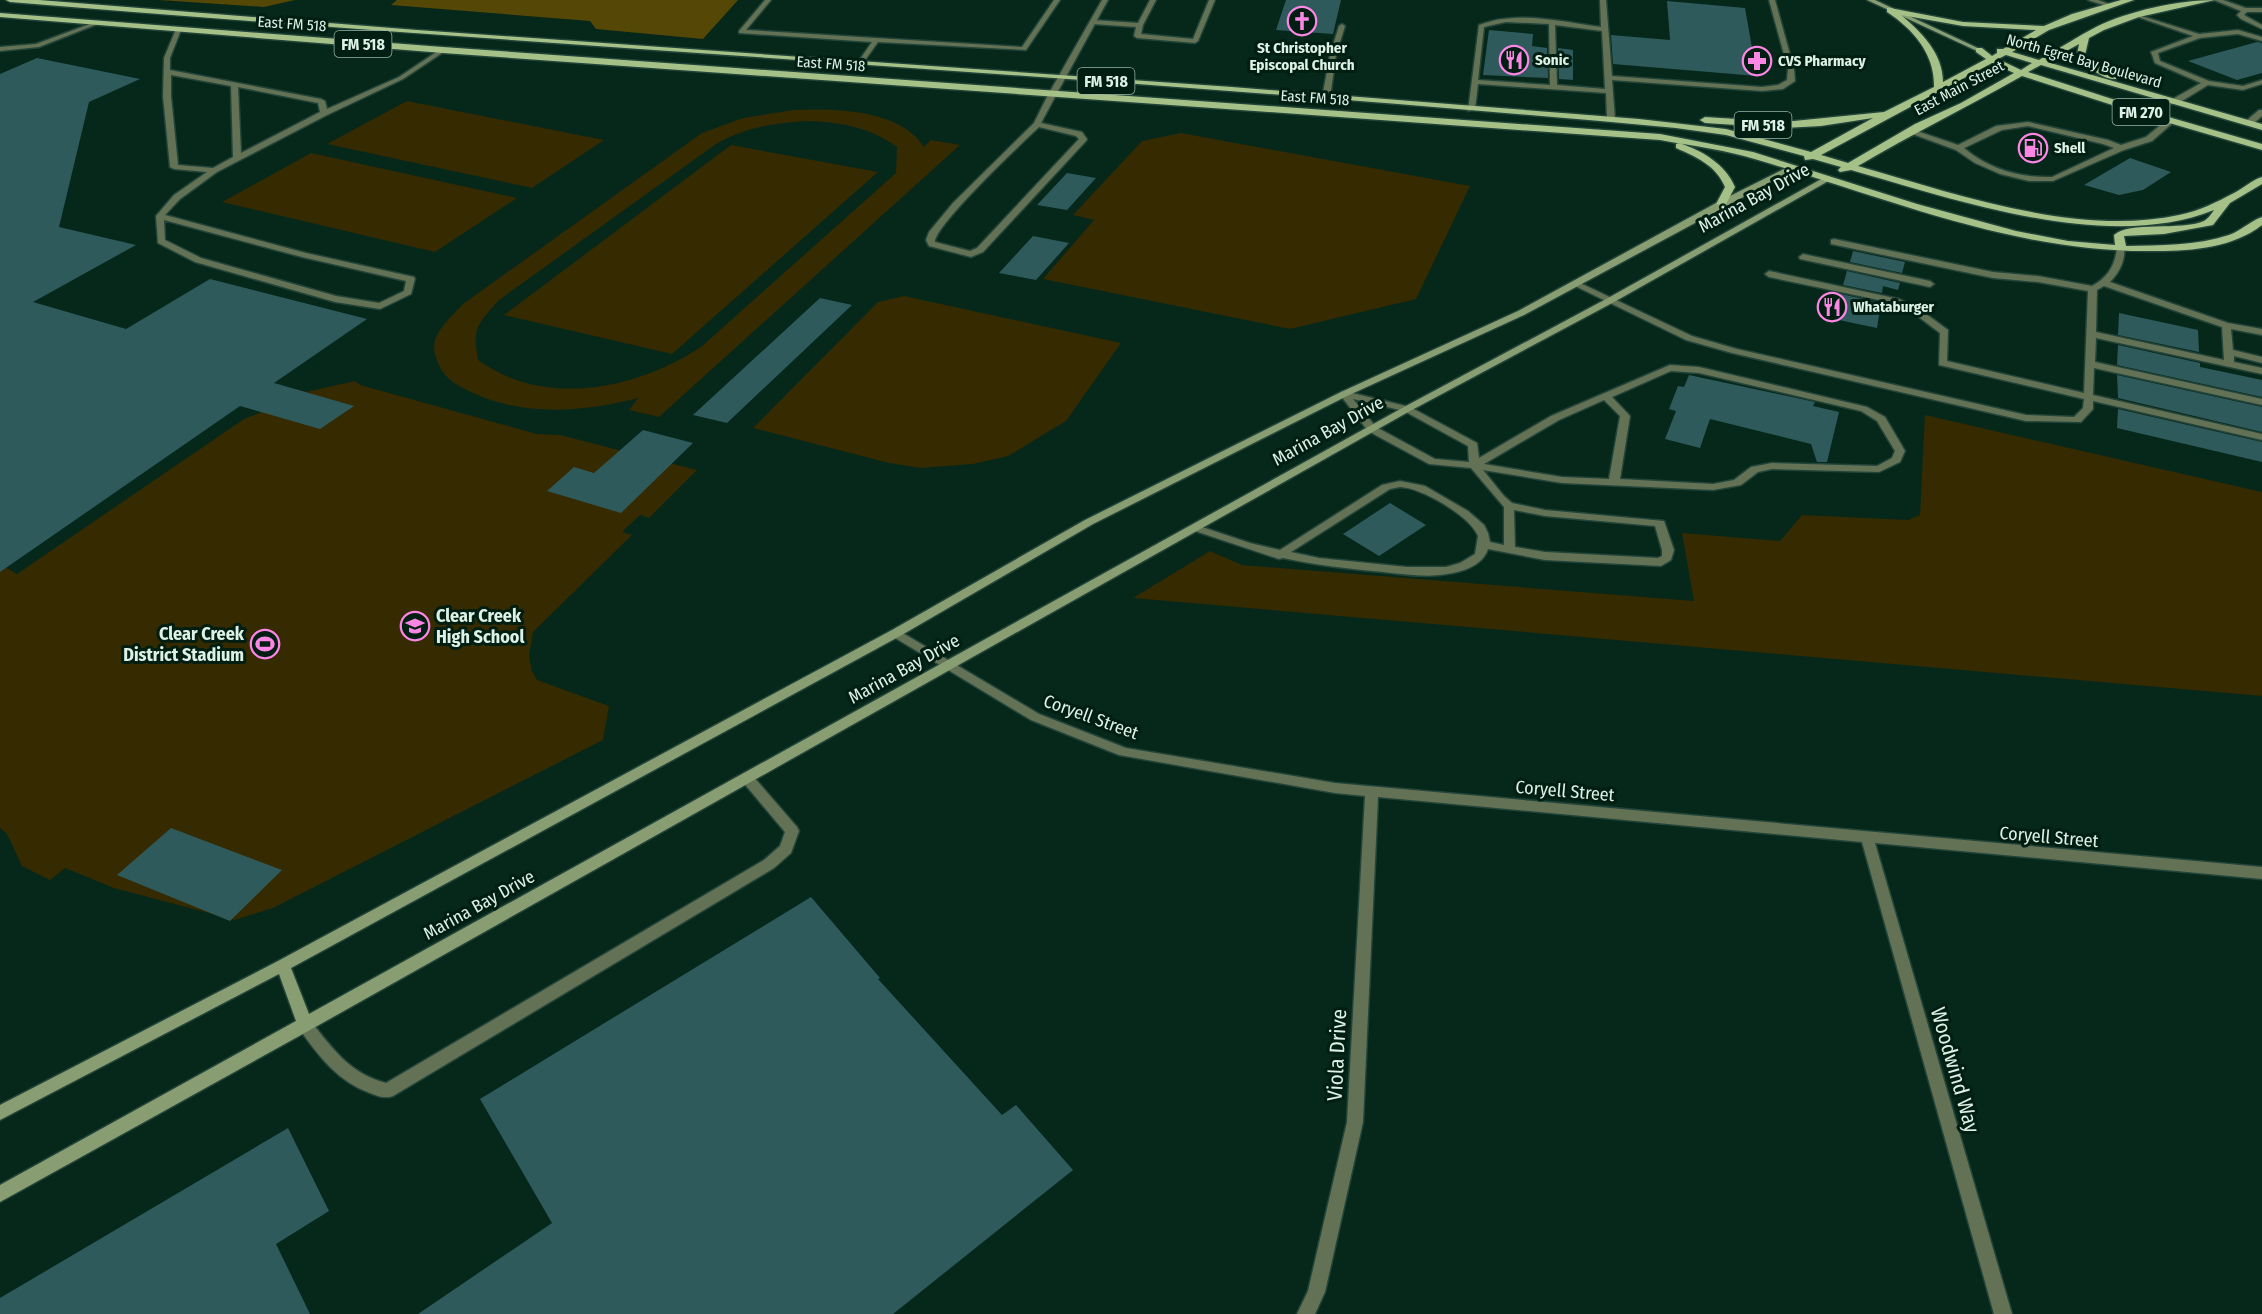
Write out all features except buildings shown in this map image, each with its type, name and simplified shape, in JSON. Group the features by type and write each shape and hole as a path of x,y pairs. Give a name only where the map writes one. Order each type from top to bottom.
{"main road":[{"name":"East FM 518","path":"10,0 204,17 861,62 1639,122"},
{"name":"FM 270","path":"1870,0 1979,50"},
{"name":"East Main Street","path":"1793,168 1812,155 1938,89 2046,28 2109,5 2130,0"},
{"name":"East Main Street","path":"1828,179 2101,28 2137,15 2211,0"},
{"path":"0,13 22,1"},
{"path":"1890,9 1963,24 2046,28"},
{"path":"1890,9 1925,41 1934,53 1938,67 1938,89"},
{"name":"East FM 518","path":"0,13 178,30 443,50 1660,137"},
{"path":"178,30 204,17"},
{"path":"443,50 458,34"},
{"path":"2085,38 2081,55 2091,65 2109,76 2174,102"},
{"name":"North Egret Bay Boulevard","path":"1979,50 2006,51 2262,127"},
{"name":"North Egret Bay Boulevard","path":"1979,50 1991,60 2021,72 2170,121 2262,147"},
{"path":"850,80 861,62"},
{"name":"FM 518","path":"1639,122 1665,117 1784,125 1821,123 1887,114"},
{"path":"1639,122 1735,135 2001,207 2091,221 2166,220 2224,204 2262,180"},
{"path":"1660,137 1714,164 1726,174 1730,187 1721,204"},
{"name":"FM 518","path":"1660,137 1733,150 1828,179"},
{"name":"Marina Bay Drive","path":"0,1113 283,965 896,633 1089,522 1344,394 1510,318 1721,204 1793,168"},
{"path":"1828,179 2005,231 2061,243 2121,249 2195,246 2244,233 2262,220"},
{"name":"Marina Bay Drive","path":"0,1194 1407,409 1611,300 1828,179"},
{"path":"2121,249 2119,235 2126,232 2164,231 2210,223 2224,204"},
{"path":"283,965 304,1025"}],"street":[{"path":"768,0 741,32 1024,49 1057,0"},
{"path":"1037,124 1079,134 1083,139 980,250 971,254 932,244 930,240 932,234 956,205 1037,124 1106,0"},
{"path":"1153,0 1137,36 1195,41 1212,0"},
{"path":"1603,0 1611,119"},
{"path":"1608,78 1762,89 1780,87 1791,81 1791,69 1772,0"},
{"path":"2091,0 2109,5"},
{"path":"2217,0 2245,10 2262,10"},
{"path":"2245,10 2240,15 2262,27"},
{"path":"2137,15 2199,36"},
{"path":"1471,109 1481,26 1491,20 1509,20 1605,28"},
{"path":"1093,22 1140,25"},
{"path":"0,49 37,46 97,23"},
{"path":"1552,24 1554,87"},
{"path":"1326,98 1333,55 1342,26"},
{"path":"178,30 167,58 167,96 174,167 214,170"},
{"path":"2262,39 2238,32 2199,36 2154,51 2157,62 2207,82 2243,88 2262,82"},
{"path":"861,62 877,39"},
{"path":"160,216 305,255 411,279 408,292 381,306 335,299 198,260 160,241 160,216 177,197 214,170 324,113 401,78 443,50"},
{"path":"168,72 321,101 324,113"},
{"path":"1475,82 1609,91"},
{"path":"2174,102 2207,82"},
{"path":"234,84 237,159"},
{"path":"2249,123 2262,112"},
{"path":"1911,132 1959,148 1969,158 2019,177 2043,180 2053,179 2121,148 2149,139 2170,121"},
{"path":"1959,148 1999,128 2028,124 2105,142 2121,148"},
{"path":"1834,242 1993,276 2038,279 2093,289 2114,275 2120,262 2121,249"},
{"path":"1803,257 1819,261 1830,270 1876,280 1911,287 1930,284 1913,274 1846,259 1834,257 1819,261"},
{"path":"1769,274 1896,301 1915,310 1945,332 1942,363 2262,437"},
{"path":"2104,283 2226,325 2262,332"},
{"path":"1575,284 1689,338 1735,351 2026,418 2077,420 2088,409 2093,289"},
{"path":"2226,325 2229,364"},
{"path":"2091,334 2262,371"},
{"path":"2229,352 2262,360"},
{"path":"2090,364 2262,402"},
{"path":"1344,394 1372,429 1433,462 1473,465 1562,480 1713,487 1737,483 1755,469 1772,466 1879,469 1896,460 1899,451 1881,419 1864,409 1699,370 1670,368 1555,418 1473,465"},
{"path":"1344,394 1407,409 1473,445 1473,465 1509,506 1545,513 1660,523 1668,550 1661,562 1545,556 1484,545"},
{"path":"1606,396 1625,416 1614,482"},
{"path":"1196,528 1279,555 1330,564 1407,571 1446,571 1464,566 1480,556 1484,545 1484,533 1479,524 1422,489 1413,485 1395,484 1386,487 1279,555"},
{"path":"1509,506 1510,550"},
{"name":"Coryell Street","path":"896,633 1035,717 1124,752 1335,788 2262,873"},
{"path":"304,1025 333,1064 366,1087 387,1091 769,864 786,849 792,831 747,778"},
{"name":"Viola Drive","path":"1306,1314 1316,1292 1355,1122 1372,791"},
{"name":"Woodwind Way","path":"1868,837 2003,1314"}],"shaded area":[{"path":"159,0 295,0 264,7"},
{"path":"397,0 738,0 703,39 596,29 590,21 391,5"},
{"path":"407,101 604,140 532,188 327,144"},
{"path":"793,110 865,113 899,125 913,134 924,147 931,140 960,145 659,417 629,410 638,398 575,409 532,409 511,405 471,392 445,375 436,356 435,340 443,326 463,304 702,133 743,118","holes":["824,122 867,131 897,147 896,173 701,347 648,374 619,383 590,388 561,388 532,384 504,375 478,360 476,349 478,327 499,300 716,144 739,133 762,126"]},
{"path":"1181,133 1470,186 1416,299 1290,329 1043,279 1094,220 1073,215 1142,141"},
{"path":"731,145 878,172 672,354 504,315"},
{"path":"311,153 517,198 435,252 222,202"},
{"path":"904,296 1121,343 1066,421 1008,456 973,464 921,468 889,463 753,428 878,302"},
{"name":"Clear Creek District Stadium","path":"355,381 360,385 537,434 560,435 697,470 649,518 640,515 622,532 632,535 533,632 529,656 532,671 537,680 609,706 603,740 273,908 235,920 114,888 65,868 50,880 22,866 7,834 0,828 0,564 17,574 244,419 262,412 296,389 306,392"},
{"path":"1925,415 2262,492 2262,696 1133,598 1210,551 1242,565 1694,601 1682,533 1780,541 1802,515 1908,520 1920,515"}],"place":[{"name":"St Christopher Episcopal Church","path":"1302,21"},
{"name":"Sonic","path":"1514,60"},
{"name":"CVS Pharmacy","path":"1757,61"},
{"name":"Shell","path":"2033,148"},
{"name":"Whataburger","path":"1832,307"},
{"name":"Clear Creek High School","path":"415,626"},
{"name":"Clear Creek District Stadium","path":"265,644"}]}
